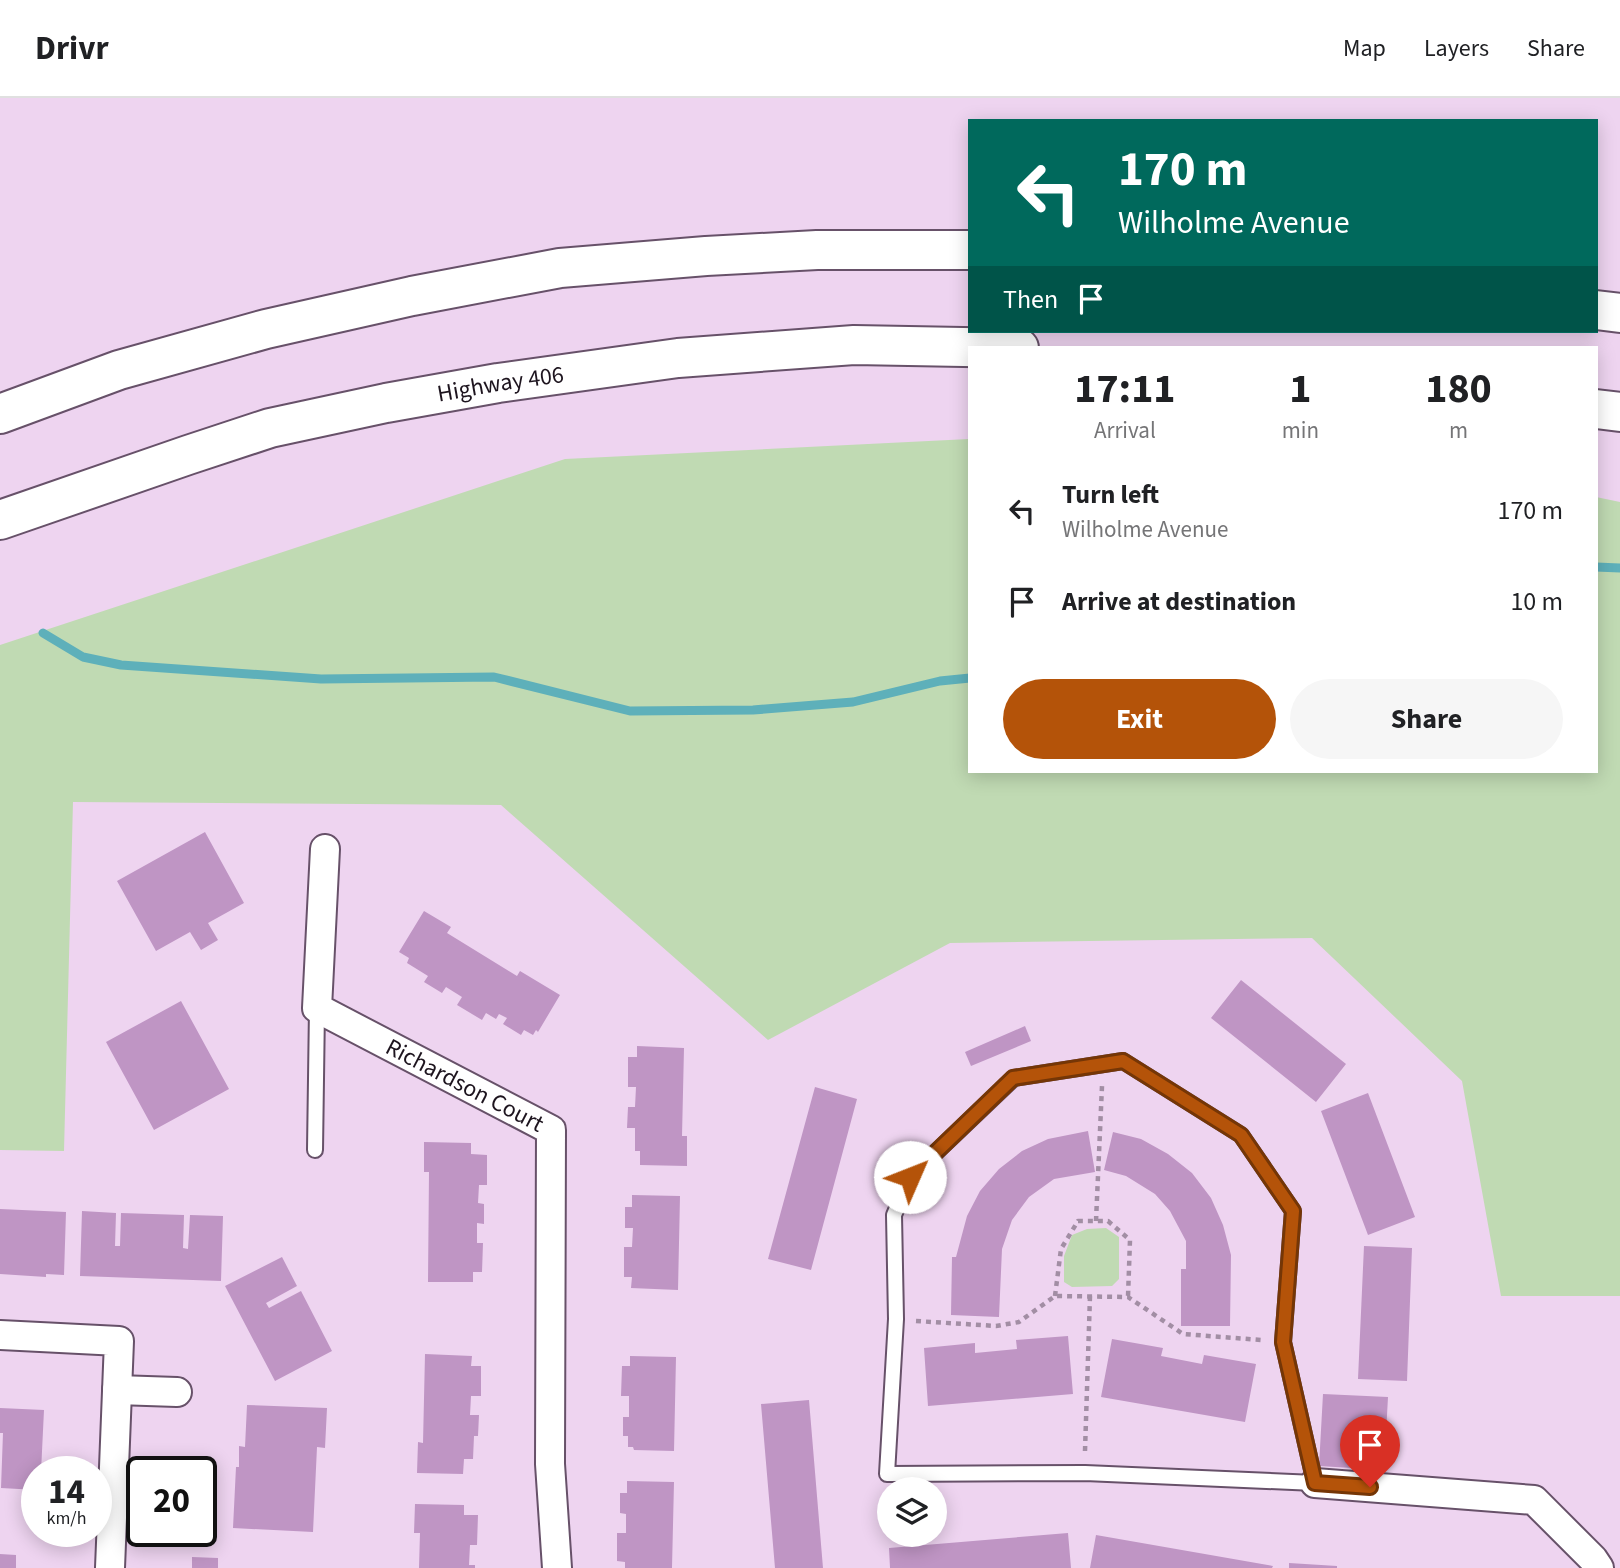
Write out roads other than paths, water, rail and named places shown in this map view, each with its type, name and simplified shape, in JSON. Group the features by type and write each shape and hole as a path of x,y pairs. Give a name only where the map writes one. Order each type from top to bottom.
{"highway":[{"path":"0,414 119,370 266,329 412,296 559,268 817,250 968,250"},
{"path":"1598,310 1620,313"},
{"name":"Highway 406","path":"0,520 270,428 386,402 678,358 853,345 968,347"},
{"path":"1598,409 1620,412"}],"street":[{"path":"317,1008 325,849"},
{"name":"Richardson Court","path":"317,1008 551,1130 550,1464 557,1568"},
{"path":"0,1335 119,1341 110,1568"},
{"path":"117,1390 177,1392"},
{"path":"1315,1483 1534,1500 1599,1568"}],"lane":[{"path":"315,1150 317,1008"},
{"path":"1123,1061 1241,1135 1293,1211 1283,1342 1315,1483 1085,1473 887,1474 896,1319 894,1215 910,1177 1013,1078 1123,1061"}],"waterway":[{"path":"1598,567 1620,568"},
{"path":"43,633 83,657 121,665 321,679 494,677 630,711 753,710 853,702 940,681 968,678"}]}
